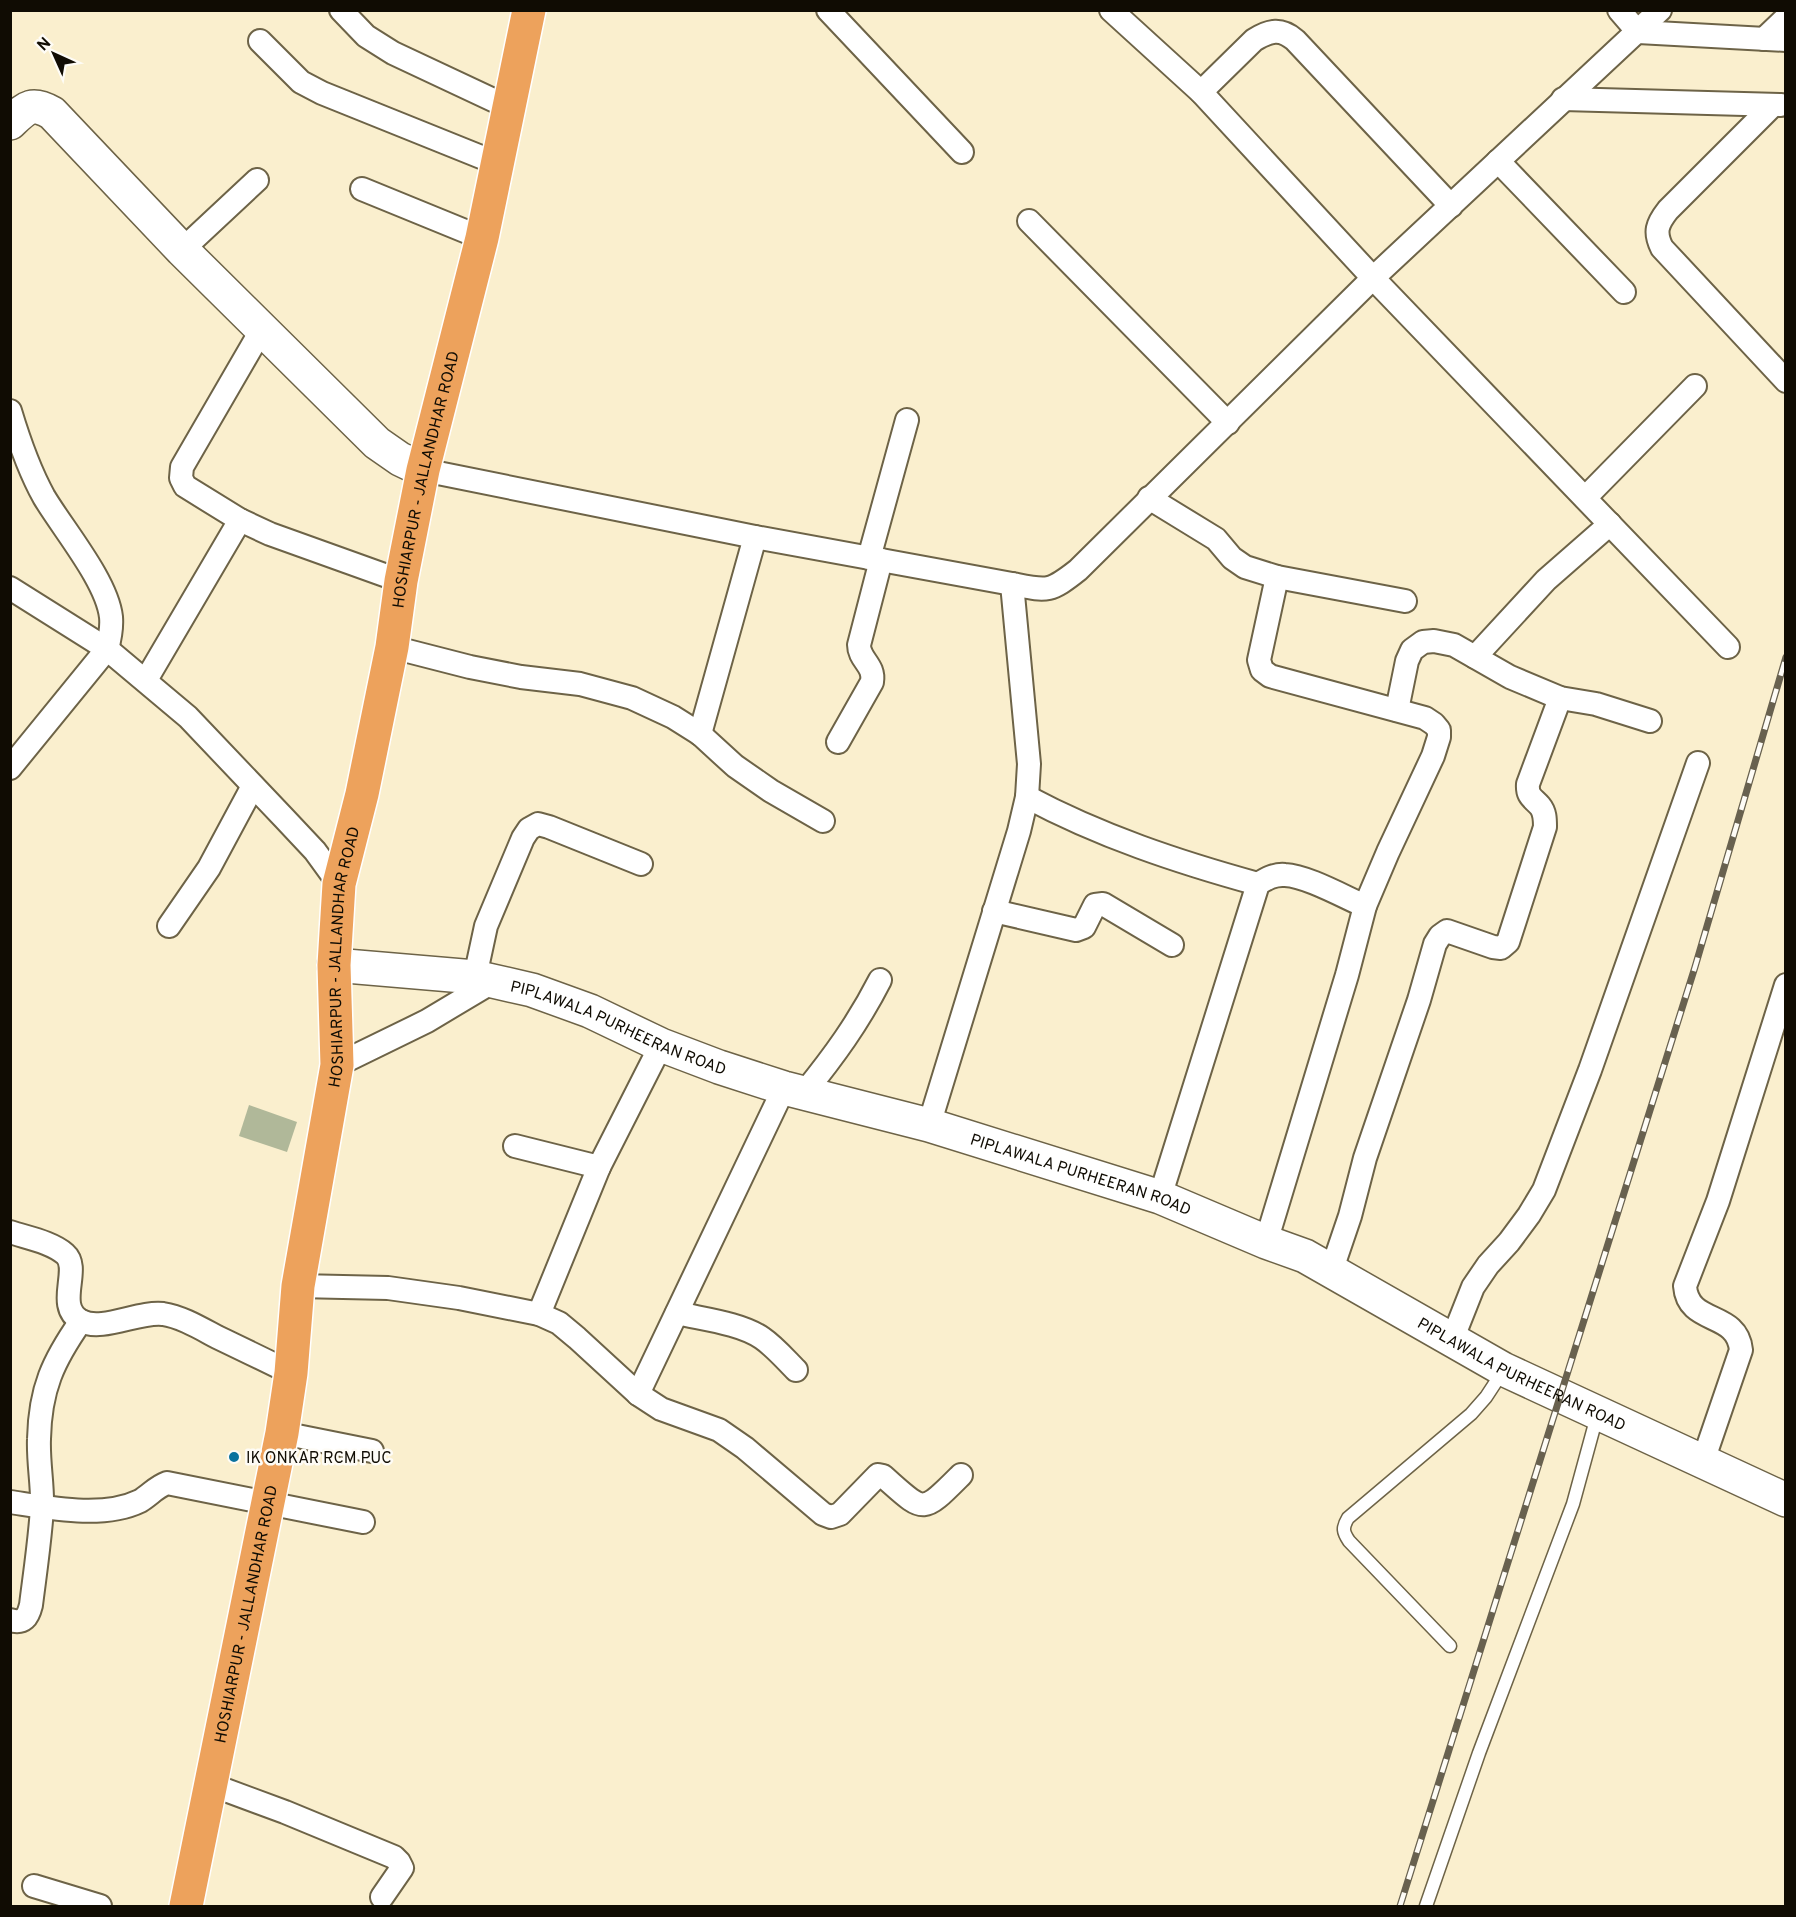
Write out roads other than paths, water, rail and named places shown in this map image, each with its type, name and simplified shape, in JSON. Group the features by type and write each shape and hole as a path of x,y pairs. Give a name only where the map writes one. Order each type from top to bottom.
{"highway":[{"name":"HOSHIARPUR - JALLANDHAR ROAD","path":"186,1906 269,1502 291,1373 298,1286 337,1065 334,965 339,884 362,794 392,646 400,581 423,470 482,238 529,10"}],"street":[{"path":"340,10 366,36 393,54 508,107"},
{"path":"828,10 962,152"},
{"path":"1111,10 1201,92 1374,278 1728,646"},
{"path":"1619,10 1638,32 1775,40 1785,18"},
{"path":"10,123 26,108 41,107 52,113 182,250 377,443 400,459 423,470 755,537 1042,590 1059,585 1078,570 1374,278 1660,10"},
{"path":"1201,92 1254,40 1263,34 1275,31 1285,32 1451,206"},
{"path":"260,41 302,82 322,93 496,163"},
{"path":"1563,99 1779,105"},
{"path":"1779,105 1668,210 1658,224 1656,237 1662,248 1785,377"},
{"path":"1498,161 1624,292"},
{"path":"182,250 257,180"},
{"path":"362,189 482,238"},
{"path":"1029,221 1228,423"},
{"path":"262,329 182,467 181,477 185,486 240,520 280,538 400,581"},
{"path":"1585,498 1695,386"},
{"path":"10,411 28,463 43,496 85,559 103,593 111,616 111,633 107,649 10,768"},
{"path":"838,742 872,681 873,674 859,651 859,645 875,559 907,420"},
{"path":"1149,498 1216,539 1238,564 1277,577 1405,601"},
{"path":"146,680 240,520"},
{"path":"1475,657 1546,580 1610,524"},
{"path":"700,734 755,537"},
{"path":"1266,1242 1347,975 1365,906 1433,756 1439,737 1439,730 1425,718 1270,676 1262,670 1259,660 1277,577"},
{"path":"929,1125 1019,831 1027,797 1029,764 1012,584"},
{"path":"10,588 107,649 188,717 315,851 339,884"},
{"path":"1397,710 1407,661 1412,650 1423,642 1434,640 1454,645 1510,677 1560,698 1596,704 1650,722"},
{"path":"392,646 470,667 522,677 580,684 632,698 672,717 700,734 735,766 771,791 823,821"},
{"path":"1332,1269 1350,1216 1365,1158 1419,1000 1435,944 1447,931 1493,947 1501,948 1508,942 1545,827 1545,816 1541,807 1528,792 1528,784 1560,698"},
{"path":"1452,1340 1473,1287 1488,1264 1509,1242 1529,1215 1544,1190 1590,1070 1698,763"},
{"path":"169,926 214,858 254,786"},
{"path":"1027,797 1062,816 1156,854 1258,884"},
{"path":"337,1065 427,1021 484,979 486,926 523,838 529,829 538,824 549,826 640,864"},
{"path":"1160,1197 1258,884 1270,877 1283,874 1298,877 1365,906"},
{"path":"994,911 1076,930 1084,927 1095,905 1103,904 1172,945"},
{"name":"PIPLAWALA PURHEERAN ROAD","path":"334,965 484,979 532,990 590,1011 661,1045 719,1067 794,1090 929,1125 1160,1197 1332,1269 1503,1370 1785,1500"},
{"path":"638,1394 677,1312 794,1090 847,1038 880,980"},
{"path":"1703,1461 1741,1350 1740,1339 1732,1329 1690,1306 1685,1297 1685,1286 1718,1200 1785,985"},
{"path":"539,1314 599,1167 661,1045"},
{"path":"515,1146 599,1167"},
{"path":"10,1232 56,1248 68,1256 71,1265 68,1294 71,1312 81,1321 94,1324 161,1314 182,1319 291,1373"},
{"path":"298,1286 388,1288 459,1298 539,1314 559,1323 638,1394 661,1409 719,1430 745,1448 823,1514 831,1517 840,1514 878,1475 884,1476 921,1506 935,1501 961,1475"},
{"path":"677,1312 744,1329 775,1348 796,1371"},
{"path":"10,1620 18,1622 24,1620 29,1614 42,1507 39,1440 42,1405 50,1372 62,1348 81,1321"},
{"path":"282,1433 372,1451"},
{"path":"10,1502 67,1510 108,1510 140,1501 157,1487 167,1483 363,1522"},
{"path":"212,1785 394,1857 402,1868 383,1903"},
{"path":"34,1886 100,1906"}],"lane":[{"path":"1450,1646 1349,1542 1343,1526 1348,1518 1471,1414 1491,1390 1503,1370"},
{"path":"1426,1906 1479,1753 1573,1504 1598,1414"}],"railway":[{"path":"1400,1906 1695,967 1786,657"}],"place":[{"name":"IK ONKAR RCM PUC","path":"234,1457"}]}
